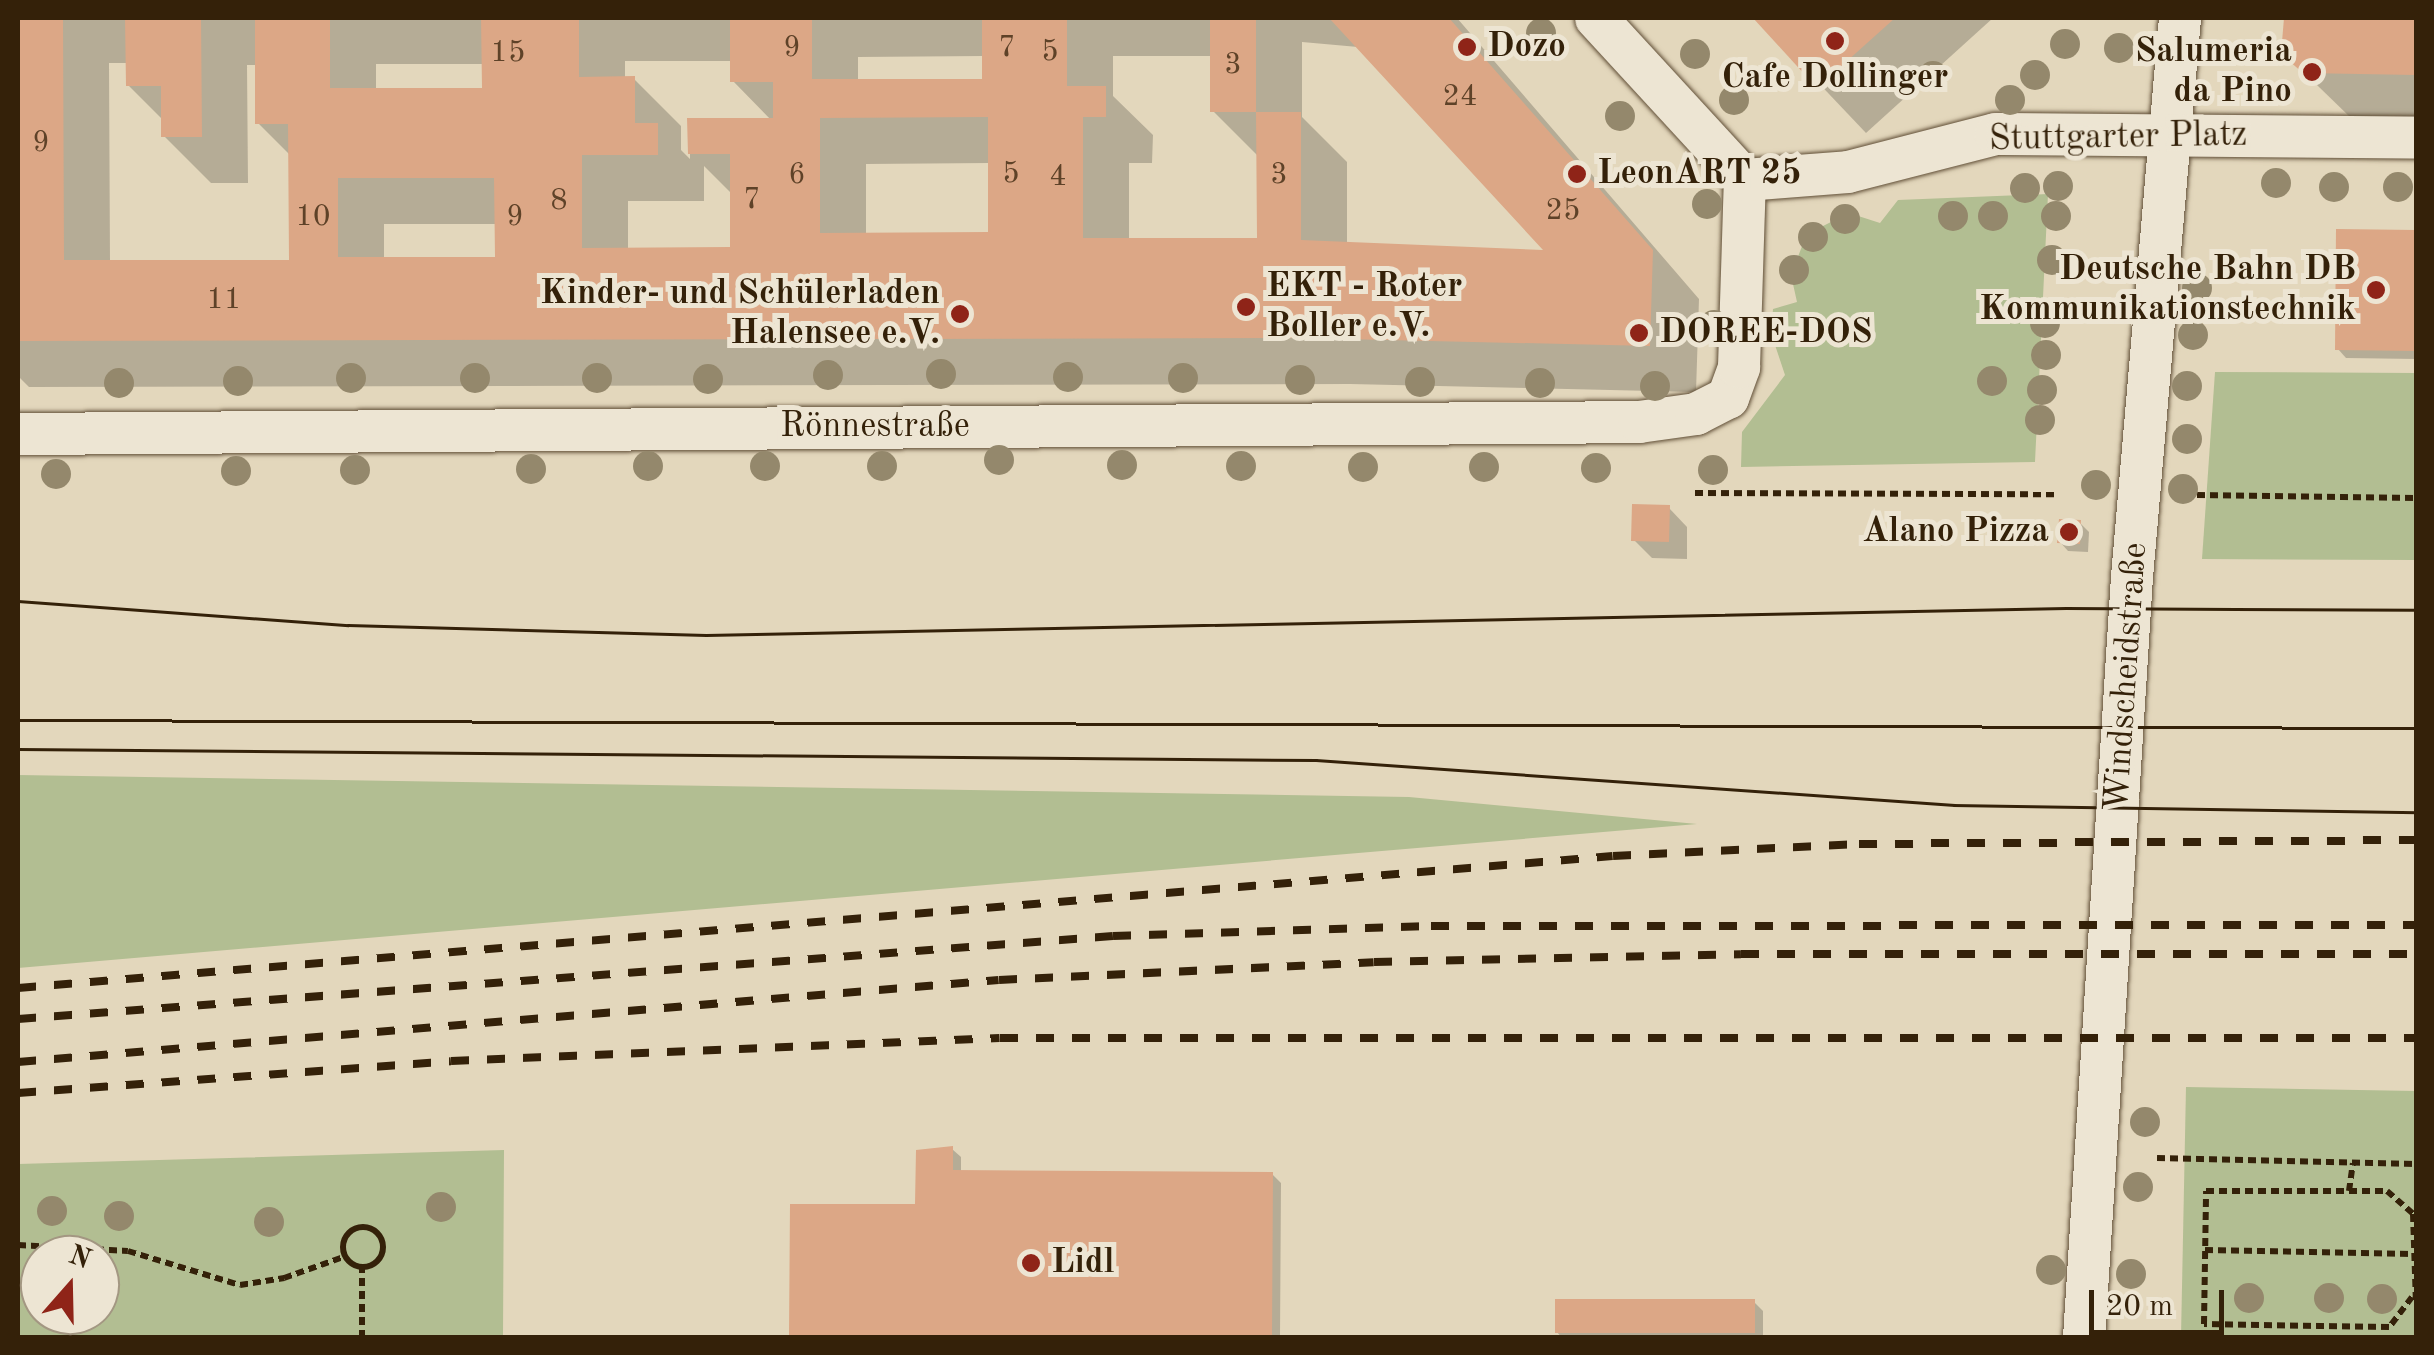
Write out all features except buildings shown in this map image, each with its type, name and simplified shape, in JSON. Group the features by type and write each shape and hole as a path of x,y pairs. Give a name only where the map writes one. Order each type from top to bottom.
{"street":[{"path":"1596,18 1744,180"},
{"name":"Windscheidstraße","path":"2084,1338 2132,577 2180,18"},
{"name":"Stuttgarter Platz","path":"1744,180 1848,172 1996,134 2416,138"},
{"name":"Rönnestraße","path":"18,434 1638,422 1696,414 1728,398 1739,368 1744,180"}],"path":[{"path":"1695,493 2056,494"},
{"path":"2197,495 2416,498"},
{"path":"2158,1158 2416,1164"},
{"path":"2348,1191 2353,1163"},
{"path":"2206,1190 2348,1191 2387,1191 2413,1214 2414,1301 2388,1327 2204,1324 2206,1190"},
{"path":"354,1229 374,1230 384,1248 372,1265 362,1267 346,1256 354,1229"},
{"path":"18,1245 128,1251 240,1285 284,1278 346,1256"},
{"path":"2205,1250 2412,1254"},
{"path":"362,1267 362,1338"}],"green space":[{"path":"2048,194 2035,462 1741,467 1742,432 1785,375 1771,333 1773,309 1797,302 1791,275 1804,241 1817,229 1849,213 1880,223 1898,200"},
{"path":"2215,372 2416,373 2416,560 2202,559"},
{"path":"18,775 1409,797 1697,824 18,968"},
{"path":"2186,1087 2416,1091 2416,1337 2181,1337"},
{"path":"504,1150 503,1337 18,1337 18,1164"}],"tram line":[{"path":"18,601 348,625 706,635 2066,608 2416,610"},
{"path":"18,720 2416,728"},
{"path":"18,749 1316,760 1954,805 2416,812"}],"railway":[{"path":"18,988 1613,856 1859,844 2416,840"},
{"path":"18,1019 1113,936 1431,926 2416,925"},
{"path":"18,1062 999,980 1374,962 1741,954 2416,954"},
{"path":"18,1093 451,1061 1000,1038 2416,1038"}],"place":[{"name":"Cafe Dollinger","path":"1835,41"},
{"name":"Dozo","path":"1467,47"},
{"name":"Salumeria da Pino","path":"2312,72"},
{"name":"LeonART 25","path":"1577,174"},
{"name":"Deutsche Bahn DB Kommunikationstechnik","path":"2376,290"},
{"name":"EKT - Roter Boller e.V.","path":"1246,307"},
{"name":"Kinder- und Schülerladen Halensee e.V.","path":"960,314"},
{"name":"DOREE-DOS","path":"1639,333"},
{"name":"Alano Pizza","path":"2069,532"},
{"name":"Lidl","path":"1031,1263"}]}
